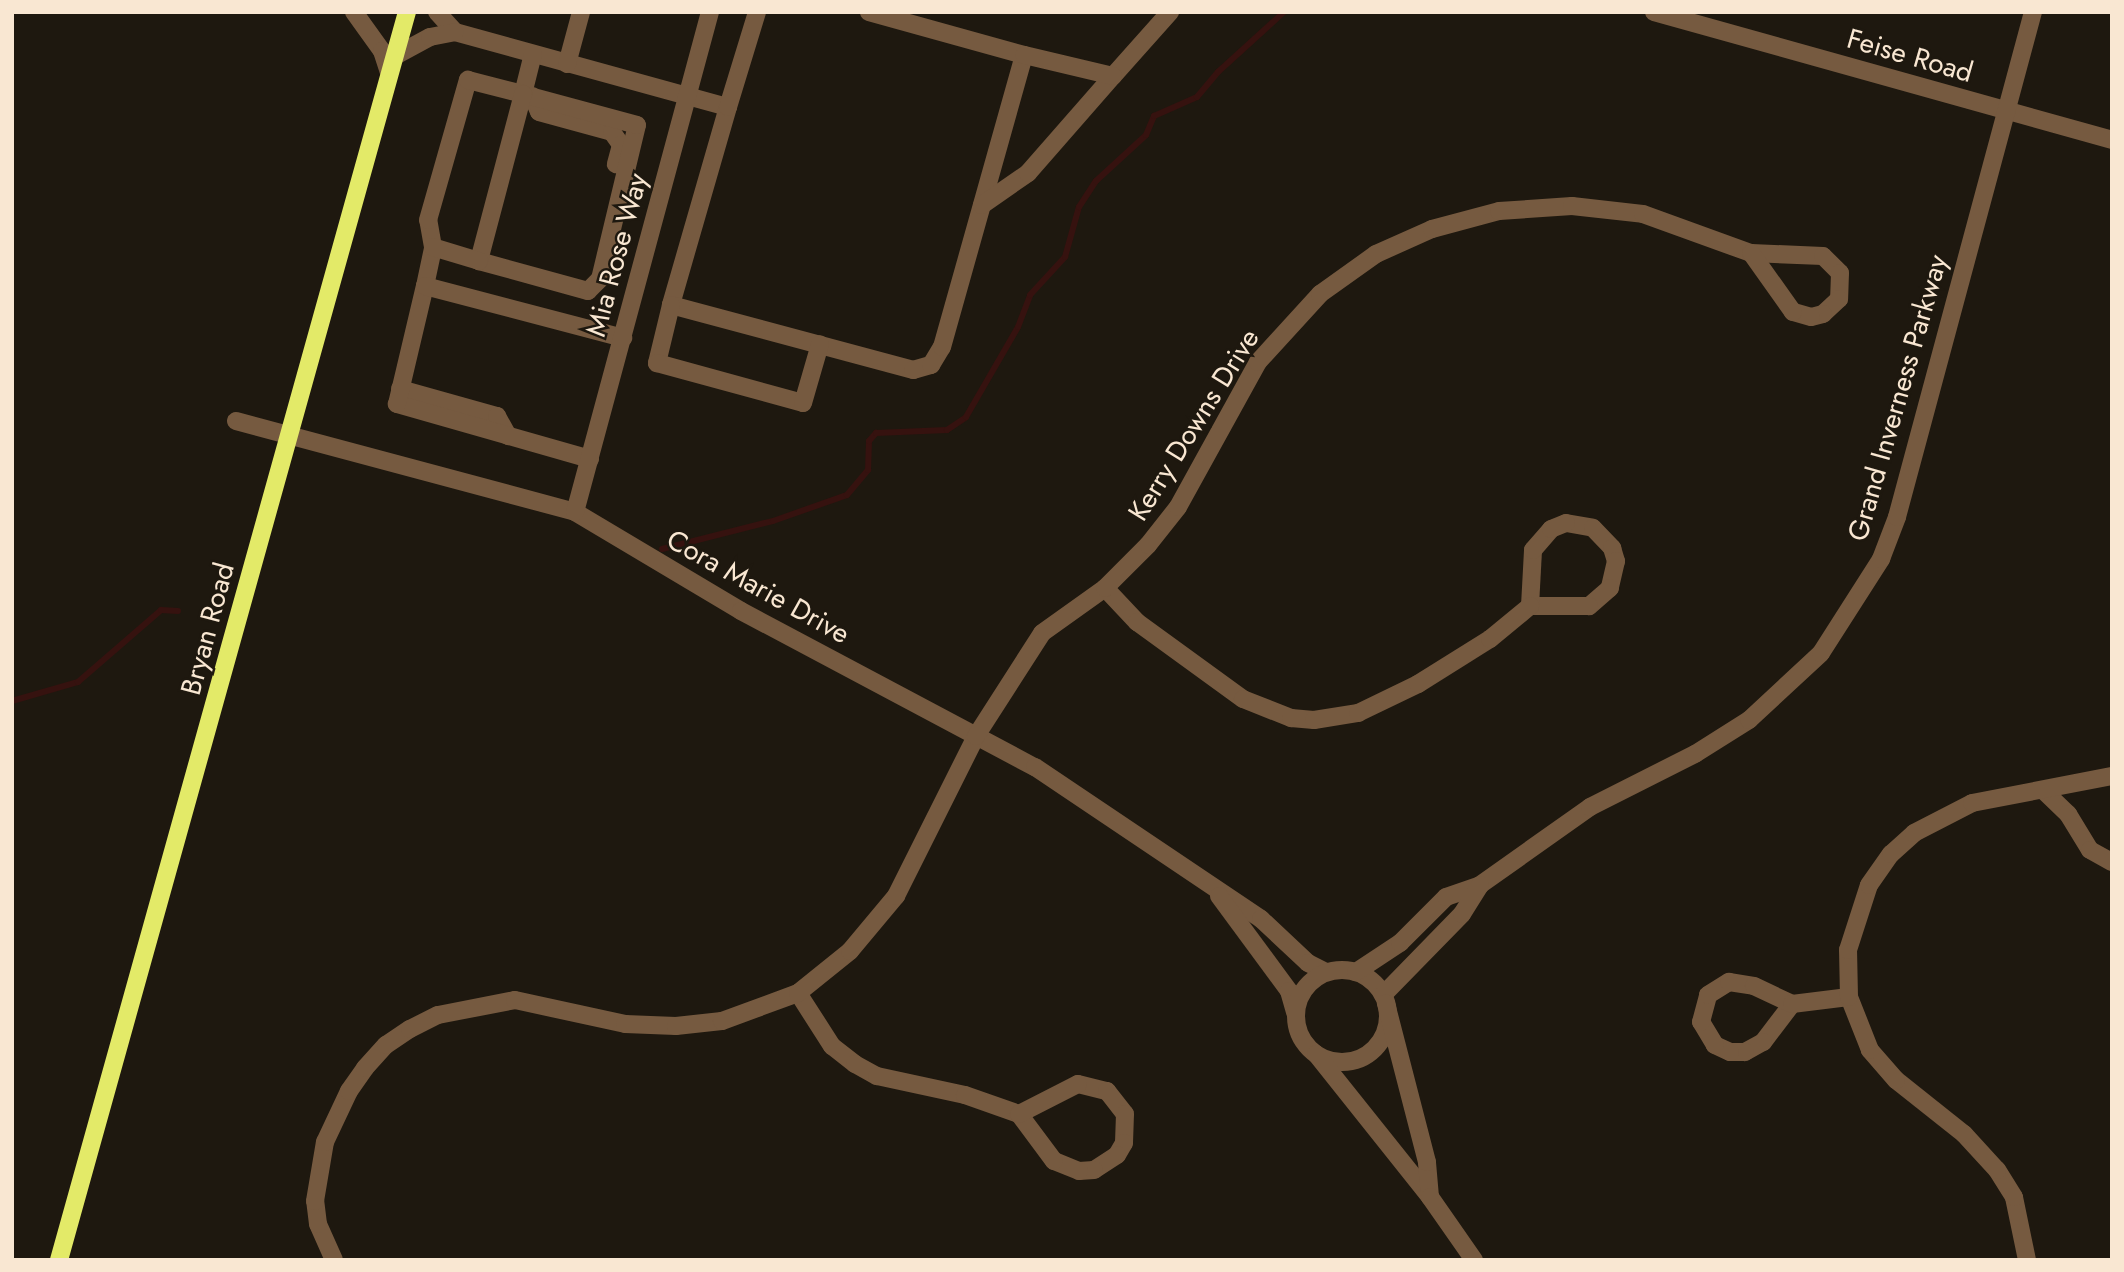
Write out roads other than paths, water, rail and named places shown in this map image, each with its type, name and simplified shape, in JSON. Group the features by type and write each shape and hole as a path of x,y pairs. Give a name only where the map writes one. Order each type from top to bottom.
{"main road":[{"name":"Bryan Road","path":"60,1260 407,12"}],"street":[{"path":"354,12 391,64 430,37 455,32 687,98 728,107"},
{"path":"437,12 455,32"},
{"path":"567,64 581,12"},
{"name":"Mia Rose Way","path":"575,512 710,12"},
{"path":"757,12 671,305 657,363 803,403 820,344"},
{"path":"869,12 1024,55 1113,76"},
{"path":"982,205 1028,173 1170,12"},
{"name":"Feise Road","path":"1654,12 2112,140"},
{"name":"Grand Inverness Parkway","path":"1356,972 1400,943 1446,897 1480,885 1590,807 1695,754 1749,720 1796,680 1843,621 1881,559 1897,517 2004,110 2034,12"},
{"path":"479,261 527,95 533,54"},
{"path":"671,305 913,370 931,365 942,346 1024,55"},
{"path":"433,247 589,291 600,279 637,125 468,80 428,220 433,247 397,404 590,459"},
{"name":"Kerry Downs Drive","path":"334,1260 318,1224 315,1201 325,1142 335,1116 365,1068 386,1045 410,1029 456,1010 515,1000 625,1024 699,1025 760,1009 798,993 850,951 896,896 976,736 1042,633 1105,587 1148,545 1178,507 1258,362 1320,293 1376,254 1432,229 1499,211 1572,206 1643,214 1751,253 1823,256 1840,273 1839,299 1823,314 1793,312 1751,253"},
{"path":"425,286 622,338"},
{"name":"Cora Marie Drive","path":"236,421 575,512 741,611 976,736 1126,824 1215,891 1261,919 1308,963 1326,972"},
{"path":"1105,587 1137,622 1242,699 1291,718 1314,720 1358,713 1418,684 1490,639 1530,606 1576,607 1601,599 1610,588 1616,561 1605,536 1593,528 1566,523 1541,537 1531,562 1530,606"},
{"path":"2027,1260 2014,1198 1997,1170 1964,1134 1896,1080 1870,1050 1849,997 1848,950 1856,914 1869,885 1891,854 1914,833 1972,803 2112,776"},
{"path":"2043,790 2068,814 2090,850 2112,862"},
{"name":"Grand Inverness Parkway","path":"1384,999 1462,914 1480,885"},
{"name":"Cora Marie Drive","path":"1215,891 1289,991 1296,1012"},
{"path":"1430,1197 1427,1162 1384,999 1372,981 1356,972 1326,972 1303,991 1296,1012 1300,1036 1430,1197 1474,1260"},
{"path":"1792,1004 1762,1042 1745,1052 1730,1052 1714,1045 1701,1022 1708,995 1729,982 1754,986 1792,1004 1849,997"},
{"path":"798,993 832,1046 855,1064 877,1076 965,1095 1019,1114 1054,1161 1066,1168 1094,1170 1107,1165 1124,1143 1127,1129 1121,1108 1107,1091 1093,1085 1064,1088 1019,1114"},
{"path":"1316,1054 1343,1062 1369,1053 1385,1031 1384,999"}],"waterway":[{"path":"662,549 773,521 847,495 868,470 869,441 876,433 947,430 966,417 1018,327 1030,295 1065,257 1079,207 1096,181 1146,135 1154,116 1197,97 1218,72 1284,12"},
{"path":"12,701 78,682 161,610 178,611"}]}
